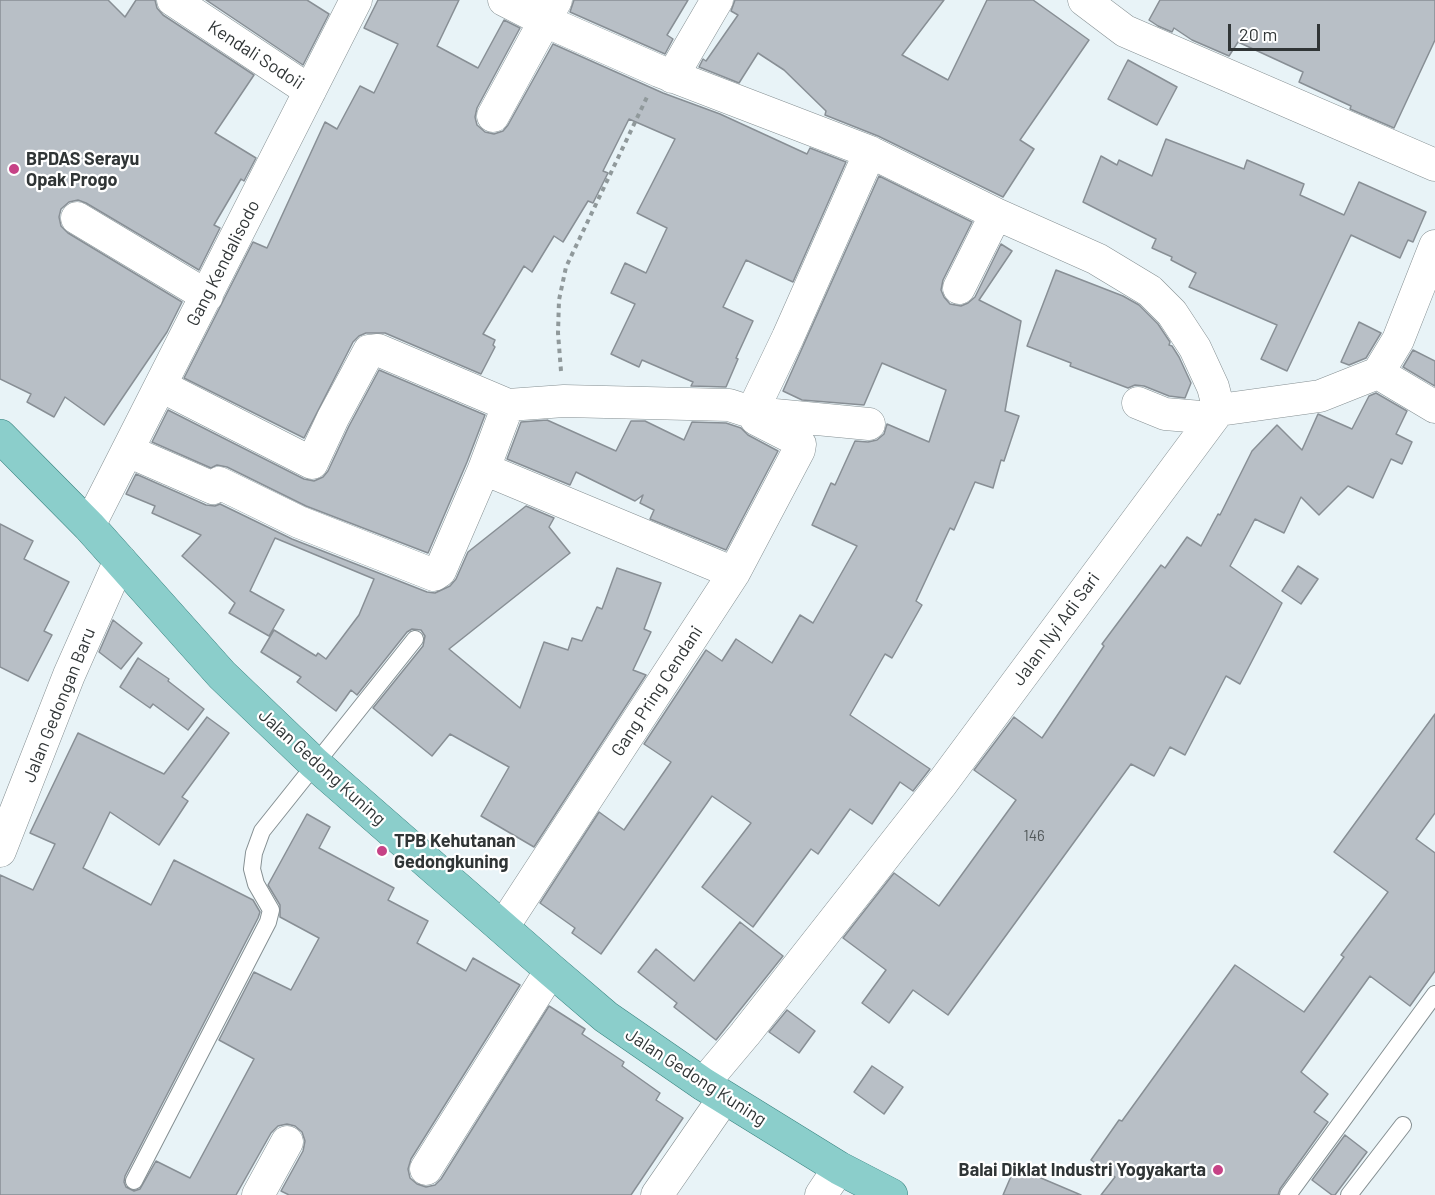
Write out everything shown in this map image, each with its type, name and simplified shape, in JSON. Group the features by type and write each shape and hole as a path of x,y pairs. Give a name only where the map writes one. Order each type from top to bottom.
{"main road":[{"name":"Jalan Gedong Kuning","path":"0,436 89,526 222,675 314,763 606,1017 713,1091 839,1167 891,1195"}],"street":[{"name":"Kendali Sodoii","path":"172,0 310,91"},
{"name":"Gang Kendalisodo","path":"89,526 356,0"},
{"path":"504,0 550,10 665,74 870,152 996,214 1097,259 1150,291 1172,313 1195,348 1213,387 1216,414"},
{"path":"665,74 717,0"},
{"path":"1084,0 1125,31 1435,165"},
{"path":"493,116 550,10"},
{"path":"754,413 755,406 870,152"},
{"path":"959,288 996,214"},
{"path":"77,218 207,296"},
{"path":"1138,403 1165,414 1216,414 1320,396 1378,373 1398,340 1435,246"},
{"path":"161,386 312,463 369,351 378,350 508,405 564,402 729,405 754,413 869,424"},
{"path":"1378,373 1435,407"},
{"path":"128,451 213,488 219,483 299,522 434,575 440,571 484,469 508,405"},
{"name":"Gang Pring Cendani","path":"503,927 734,573 799,450 800,444 797,440 756,419 754,413"},
{"name":"Jalan Nyi Adi Sari","path":"657,1195 745,1034 943,782 1216,414"},
{"path":"484,469 734,573"},
{"name":"Jalan Gedongan Baru","path":"0,851 69,675 120,560"},
{"path":"426,1169 551,970"},
{"path":"258,1195 287,1142"},
{"path":"821,1195 839,1167"}],"lane":[{"path":"134,1181 268,922 271,910 256,884 252,869 254,853 262,831 415,639"},
{"path":"1288,1195 1435,994"},
{"path":"1349,1195 1403,1125"}],"path":[{"path":"564,402 558,333 559,300 566,267 665,74"}],"building":[{"path":"0,0 108,0 125,17 136,0 155,0 157,8 163,15 254,75 215,133 256,158 244,181 241,179 214,225 220,228 199,270 86,203 78,200 69,202 61,209 59,217 61,226 68,233 182,302 167,332 104,425 65,397 54,417 27,402 31,394 0,379"},
{"path":"206,0 307,0 329,14 303,65"},
{"path":"378,0 459,0 437,46 478,68 504,20 520,28 477,108 475,117 477,125 485,132 494,134 503,131 508,125 553,44 663,93 720,114 807,154 810,148 846,162 793,282 746,260 723,307 753,321 726,387 691,386 693,382 642,360 639,367 611,354 635,304 611,293 625,263 646,273 667,228 637,213 675,139 629,119 603,171 608,173 593,203 588,201 563,242 554,236 532,272 524,266 483,334 495,340 493,345 495,347 481,374 385,333 366,333 353,342 304,438 184,378 253,242 267,248 325,122 337,129 360,86 374,93 398,44 364,28"},
{"path":"574,0 688,0 667,35 673,39 665,54 570,12"},
{"path":"735,0 944,0 902,55 948,80 987,0 1033,0 1089,40 1020,140 1034,149 1003,197 878,136 825,115 826,111 784,70 758,53 739,83 699,67 703,59 706,61 738,15 731,11"},
{"path":"1160,0 1435,0 1435,40 1394,128 1350,109 1351,106 1299,82 1303,72 1238,42 1229,56 1192,40 1174,28 1172,32 1158,26 1149,20"},
{"path":"1128,60 1177,87 1157,125 1108,99"},
{"path":"1166,139 1244,169 1247,160 1304,184 1300,195 1344,215 1359,182 1426,212 1413,242 1408,240 1400,258 1351,235 1287,371 1261,359 1277,325 1189,287 1196,273 1171,260 1172,257 1152,248 1156,239 1083,202 1101,156 1117,165 1119,160 1152,176"},
{"path":"879,176 972,222 943,280 941,290 950,304 961,306 975,297 1001,244 1012,251 979,300 1021,321 1005,411 1019,416 1004,461 1001,460 993,488 975,482 954,530 950,528 916,601 922,605 892,658 885,654 850,715 930,769 913,791 900,782 872,824 850,809 818,854 811,849 753,927 702,887 751,823 712,796 601,954 572,933 575,928 540,903 599,812 624,830 671,762 644,744 706,650 722,661 736,639 772,663 800,615 813,623 857,546 812,525 831,483 835,485 855,441 877,440 884,434 887,424 929,442 946,390 882,363 864,405 802,400 783,391"},
{"path":"1056,270 1123,296 1139,305 1158,324 1170,342 1169,345 1179,357 1191,383 1185,398 1169,396 1144,386 1135,385 1128,388 1070,366 1071,363 1027,346"},
{"path":"1359,322 1381,333 1366,358 1349,365 1341,362"},
{"path":"1413,350 1435,361 1435,386 1403,367"},
{"path":"379,370 485,415 428,553 306,506 227,467 217,465 211,468 152,442 168,410 304,479 314,481 323,477 328,471"},
{"path":"1376,393 1407,411 1396,434 1412,442 1402,464 1391,459 1373,498 1348,486 1319,515 1301,497 1284,533 1255,519 1230,566 1282,603 1240,684 1226,676 1185,755 1170,747 1154,776 1131,764 948,1015 913,990 889,1023 862,1003 886,970 843,938 894,873 939,906 1016,800 974,770 1014,717 1042,738 1104,646 1102,644 1161,565 1165,568 1187,537 1201,546 1218,514 1220,515 1252,451 1277,425 1302,450 1318,414 1352,429 1369,396"},
{"path":"547,420 616,451 631,421 645,421 684,440 692,422 726,423 741,428 748,435 778,451 726,550 650,519 654,510 640,503 643,495 635,501 576,472 570,485 507,459 521,422"},
{"path":"136,474 206,505 220,504 292,539 427,592 435,593 450,586 456,579 468,552 526,506 554,518 549,527 570,553 449,649 520,708 544,642 568,650 572,638 582,641 597,607 602,609 617,568 661,583 644,629 651,632 633,670 646,675 534,847 481,816 509,767 450,734 432,756 373,708 423,646 425,636 421,630 412,629 407,632 357,695 351,690 336,711 297,682 301,677 261,652 274,630 316,656 318,653 326,659 359,615 374,579 275,538 250,591 284,610 269,636 229,613 235,603 182,556 201,535 152,513 155,506 126,494"},
{"path":"0,524 33,541 24,559 69,582 44,631 52,635 28,681 0,667"},
{"path":"1298,566 1318,579 1301,604 1282,591"},
{"path":"113,620 142,643 121,669 99,652"},
{"path":"138,658 169,679 168,681 204,709 188,730 153,704 150,708 120,687"},
{"path":"1435,714 1435,813 1416,839 1435,853 1435,971 1410,1006 1370,976 1301,1072 1328,1094 1314,1112 1328,1122 1278,1195 1101,1195 1115,1177 1091,1160 1235,965 1304,1012 1344,957 1341,955 1388,892 1334,852"},
{"path":"207,717 229,733 182,797 188,801 159,845 110,812 83,868 151,905 174,860 253,900 260,912 125,1176 126,1187 134,1191 140,1189 156,1161 190,1178 254,1059 219,1040 254,972 291,990 319,938 280,917 280,905 268,885 307,814 330,827 319,848 394,888 388,900 428,921 417,943 466,971 473,958 520,985 411,1159 408,1169 410,1178 426,1187 435,1185 441,1179 549,1006 585,1029 582,1034 624,1062 622,1066 660,1093 656,1100 683,1118 631,1195 289,1195 281,1191 303,1151 305,1141 302,1132 295,1126 287,1124 278,1126 271,1133 236,1195 0,1195 0,875 33,890 55,844 30,833 78,733 164,774"},
{"path":"740,922 783,956 716,1040 674,1007 677,1003 638,972 656,949 694,981"},
{"path":"787,1010 815,1031 799,1053 769,1032"},
{"path":"872,1066 903,1087 884,1114 854,1092"},
{"path":"1345,1135 1367,1152 1335,1195 1332,1195 1312,1180"},
{"path":"1015,1167 1081,1195 1003,1195"}],"place":[{"name":"BPDAS Serayu Opak Progo","path":"14,169"},
{"name":"TPB Kehutanan Gedongkuning","path":"382,851"},
{"name":"Balai Diklat Industri Yogyakarta","path":"1218,1170"}]}
